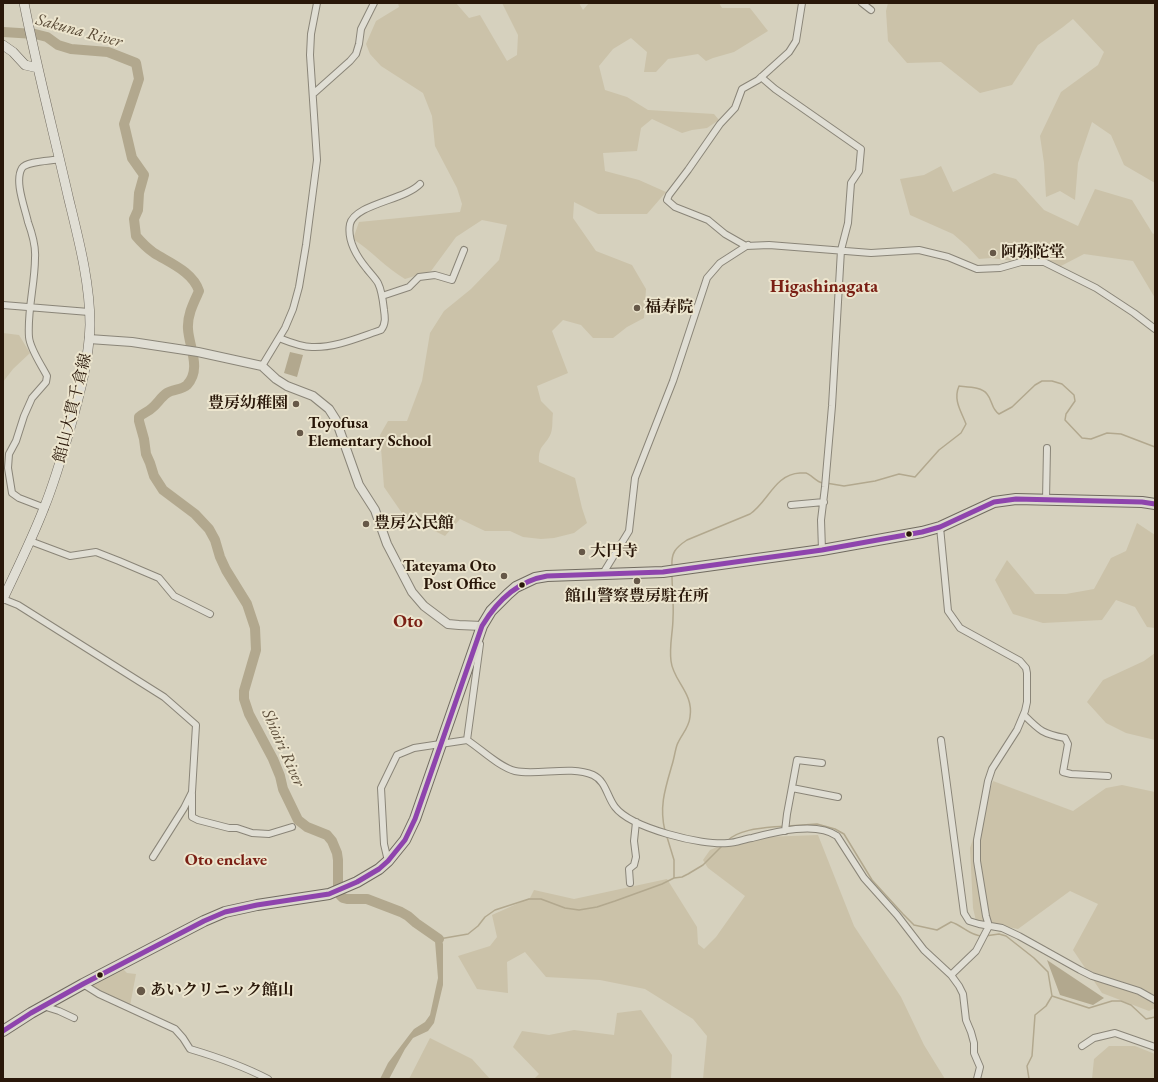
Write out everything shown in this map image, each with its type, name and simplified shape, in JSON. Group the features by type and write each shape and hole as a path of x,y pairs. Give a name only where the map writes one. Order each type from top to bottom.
{"main road":[{"name":"館山大貫千倉線","path":"3,599 45,508 55,480 80,394 89,339 88,291 80,247 24,3"},
{"path":"3,45 13,52 25,65 38,68"},
{"path":"3,1030 83,984 204,921 225,912 238,908 329,894 357,882 379,869 388,861 405,840 415,819 482,626 491,611 499,602 516,587 526,582 547,576 602,575 682,570 822,550 908,535 940,527 994,502 1016,499 1142,502 1155,504"}],"street":[{"path":"262,366 290,317 299,287 313,196 317,152 310,50 317,3"},
{"path":"313,94 356,54 361,29 374,3"},
{"path":"802,3 796,41 789,52 761,76 742,89 735,108 720,124 669,195 668,200 675,207 708,220 725,234 746,246 841,250 871,253 919,250 948,257 977,269 1000,268 1021,262 1044,262 1096,288 1155,329"},
{"path":"862,3 871,10"},
{"path":"761,76 782,93 861,149 859,171 851,183 848,223 841,250 832,406 826,487 821,520 822,550"},
{"path":"45,508 19,498 12,493 8,468 9,454 16,441 24,416 32,398 46,382 47,376 29,338 36,256 33,237 19,184 20,174 23,167 28,164 60,160"},
{"path":"279,338 310,348 323,347 350,341 382,330 385,320 382,296 377,282 352,245 349,230 351,222 355,216 374,205 411,192 420,184"},
{"path":"602,575 629,531 635,478 673,381 707,278 720,263 748,245"},
{"path":"382,296 409,287 419,277 435,275 452,280 464,250"},
{"path":"3,305 89,312"},
{"path":"89,339 132,342 181,349 262,366 276,379 287,386 313,396 325,404 333,413 340,428 359,485 375,510 387,544 412,592 424,606 448,624 482,626 466,740"},
{"path":"1046,500 1047,448"},
{"path":"791,505 824,502"},
{"path":"940,527 948,611 960,628 1020,661 1027,673 1027,702 1024,715 1017,730 992,769 988,781 977,840 977,861 989,926 976,951 951,975"},
{"path":"30,541 70,556 96,552 119,561 159,578 174,596 210,614"},
{"path":"3,599 18,605 164,697 196,725 192,817 198,820 229,828 237,828 252,833 269,834 292,828"},
{"path":"1024,715 1048,735 1066,738 1068,744 1063,772 1071,774 1108,776"},
{"path":"388,861 384,844 381,788 398,755 414,748 466,740 504,767 515,771 584,772 592,774 598,778 614,806 620,813 642,826 659,831 695,840 719,843 728,843 786,827 814,828 833,833 837,836 864,878 897,914 924,950 951,975 963,994 966,1020 974,1043 974,1053 980,1067 977,1079"},
{"path":"941,740 964,913 969,920 979,924 1002,928 1092,976 1139,991 1155,1000"},
{"path":"786,827 797,760 822,763"},
{"path":"792,788 838,797"},
{"path":"153,858 184,808 192,792"},
{"path":"630,883 628,869 634,865 636,857 634,841 636,822"},
{"path":"83,984 99,994 175,1029 190,1049 239,1065 268,1079"},
{"path":"43,1006 74,1018"},
{"path":"1082,1046 1094,1038 1115,1033 1155,1048"}],"shaded area":[{"path":"398,3 456,3 469,18 480,15 507,61 517,55 518,35 502,3 579,3 583,10 589,3 719,3 722,8 750,8 768,31 734,52 706,61 698,54 668,59 656,72 644,72 647,52 631,38 613,49 599,66 605,90 627,97 648,110 714,114 719,120 707,128 682,133 652,119 641,128 637,151 603,153 605,171 639,180 666,192 647,214 598,214 574,202 573,218 596,251 632,265 646,289 644,318 627,327 613,338 593,338 581,325 563,320 552,331 568,373 537,386 541,401 553,413 551,433 541,448 539,462 575,478 587,523 574,533 554,538 541,539 523,537 510,531 485,531 460,519 445,536 404,516 384,487 380,435 388,421 407,421 422,381 430,333 444,311 471,289 499,260 507,225 482,220 456,237 431,271 405,279 353,239 359,222 460,212 462,204 457,188 435,146 432,116 423,93 381,66 370,54 366,44 376,21 399,7"},
{"path":"888,3 1155,3 1155,183 1124,165 1111,135 1092,122 1078,163 1075,200 1060,191 1046,197 1044,163 1040,136 1061,92 1098,65 1104,52 1073,19 1038,45 1012,85 980,93 941,62 907,63 888,41 886,11"},
{"path":"3,29 11,31 25,31 26,36 3,34"},
{"path":"941,166 953,192 994,173 1016,179 1044,210 1078,226 1095,189 1132,200 1153,234 1155,233 1155,298 1133,261 1084,254 1059,267 991,258 979,259 953,234 910,215 900,179 924,175"},
{"path":"3,333 19,335 30,353 13,369 3,382"},
{"path":"290,352 303,355 297,377 284,373"},
{"path":"1137,523 1155,535 1155,628 1147,627 1135,607 1116,600 1102,620 1043,623 1013,614 995,580 1007,560 1035,594 1066,594 1094,589 1111,558 1126,551"},
{"path":"1155,653 1155,740 1126,733 1106,723 1087,702 1103,680 1144,661"},
{"path":"993,781 1073,811 1106,788 1122,785 1155,792 1155,1008 1149,1011 1102,993 1073,950 1098,904 1070,891 1018,929 976,921 973,908 970,848"},
{"path":"818,835 854,926 901,997 924,1045 945,1079 703,1079 707,1036 693,1019 645,989 600,980 546,977 525,952 507,962 508,993 477,989 458,956 490,946 497,937 492,915 530,898 534,890 574,899 667,879 697,927 698,944 704,949 716,937 745,896 708,868 703,860 710,850 738,838"},
{"path":"428,931 439,937 443,944 443,985 434,1023 428,1031 413,1038 405,1049 389,1079 380,1079 388,1063 410,1034 414,1029 425,1022 430,1015 438,978 435,941"},
{"path":"1047,960 1104,998 1093,1005 1060,995"},
{"path":"122,968 127,973 136,974 130,1006 89,985"},
{"path":"641,1010 672,1055 671,1079 534,1079 539,1074 513,1047 522,1031 549,1035 574,1030 614,1035 617,1013"},
{"path":"430,1038 472,1059 490,1079 409,1079"},
{"path":"1109,1046 1135,1046 1155,1054 1155,1079 1092,1079 1094,1059"}],"waterway":[{"name":"Shioiri River","path":"3,32 35,34 47,37 58,45 71,49 108,52 136,63 139,79 124,124 132,158 144,175 139,193 138,210 134,219 136,236 154,253 174,264 192,278 199,291 191,309 188,324 194,358 194,372 187,385 183,388 167,393 139,417 146,454 154,476 163,490 195,514 209,529 215,540 226,570 247,604 255,628 256,650 244,691 244,699 249,714 273,759 280,776 283,789 298,820 307,827 327,835 332,841 337,853 338,886 340,895 347,899 367,899 401,912 439,939"},
{"path":"826,483 844,486 875,481 899,474 915,477 939,450 961,433 966,424 957,401 957,391 959,386 974,388 985,392 996,412 999,414 1012,407 1035,385 1042,381 1052,381 1062,384 1074,395 1075,401 1066,414 1065,420 1082,438 1091,439 1107,433 1121,434 1155,447"},
{"path":"672,567 673,554 683,543 750,514 784,478 791,475 806,473 823,483"},
{"path":"665,831 663,822 665,790 677,745 687,728 690,717 689,701 675,675 671,661 670,650 673,623 672,575"},
{"path":"788,826 817,824 835,829 844,834 872,880 914,925 937,930 951,922 978,936 982,936"},
{"path":"727,841 739,833 746,831 784,826"},
{"path":"667,837 674,860 674,878"},
{"path":"439,939 468,934 478,926 485,917 495,910 529,899 541,899 565,908 579,910 597,907 662,884 674,878 682,877 703,865 723,845"},
{"path":"985,936 999,934 1006,936 1034,958 1048,972 1052,996 1046,1006 1035,1015 1032,1056 1027,1066 1029,1079"},
{"path":"1052,996 1089,1008 1112,1001 1121,1001 1131,1005 1146,1019 1155,1017"}],"transit line":[{"path":"3,1031 31,1013 83,984 204,921 225,912 257,905 329,894 357,882 379,869 388,861 405,840 415,819 482,626 494,608 517,587 526,582 547,576 663,572 822,550 922,532 940,527 994,502 1016,499 1142,502 1155,504"}],"place":[{"name":"阿弥陀堂","path":"993,253"},
{"name":"福寿院","path":"637,308"},
{"name":"豊房幼稚園","path":"296,404"},
{"name":"Toyofusa Elementary School","path":"300,433"},
{"name":"豊房公民館","path":"366,524"},
{"name":"大円寺","path":"582,552"},
{"name":"Tateyama Oto Post Office","path":"504,576"},
{"name":"館山警察豊房駐在所","path":"637,581"},
{"name":"あいクリニック館山","path":"141,991"}],"district":[{"name":"Higashinagata","path":"824,287"},
{"name":"Oto","path":"408,622"},
{"name":"Oto enclave","path":"226,860"}],"water label":[{"name":"Sakuna River","path":"79,31"}]}
